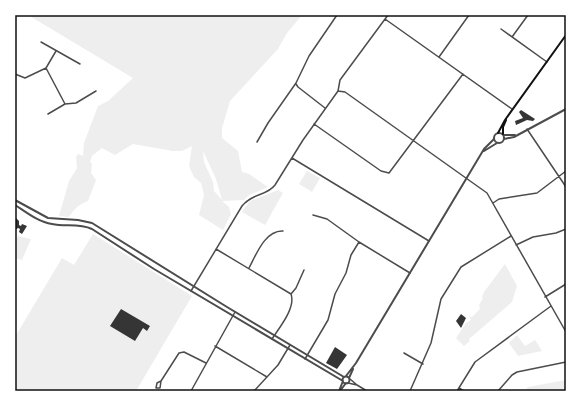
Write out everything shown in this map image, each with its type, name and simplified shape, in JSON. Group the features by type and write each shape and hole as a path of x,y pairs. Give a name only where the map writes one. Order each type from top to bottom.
{"main road":[{"path":"498,133 507,118 566,36"},
{"path":"503,134 503,127 507,118"}],"street":[{"path":"257,142 268,123 296,83 309,56 337,15"},
{"path":"191,291 245,202 251,197 272,189 314,124 338,91 340,80 388,15"},
{"path":"439,57 469,15"},
{"path":"512,38 528,15"},
{"path":"385,19 513,110"},
{"path":"501,29 547,62"},
{"path":"41,42 80,64"},
{"path":"15,74 25,78 46,68 56,51"},
{"path":"46,68 65,104"},
{"path":"314,124 385,173 389,173 462,74"},
{"path":"296,83 298,88 325,108"},
{"path":"48,114 65,104 76,103 96,91"},
{"path":"338,91 344,92 412,142 483,190 492,203 545,297 565,326 566,332"},
{"path":"483,152 497,143 500,143 504,139 566,110"},
{"path":"527,129 566,187"},
{"path":"340,391 345,376 353,368 483,152 498,133 515,135"},
{"path":"503,134 504,139"},
{"path":"494,139 497,143"},
{"path":"292,158 430,241"},
{"path":"492,203 499,199 537,193 566,171"},
{"path":"15,200 48,218 78,220 92,223 274,336 345,376 367,391"},
{"path":"15,205 45,223 89,227 154,269 304,359 347,383 357,385"},
{"path":"313,215 327,220 359,242 410,272"},
{"path":"516,245 533,237 556,233 566,229"},
{"path":"249,268 267,238 275,232 283,231"},
{"path":"410,391 431,343 441,299 461,267 511,236"},
{"path":"304,359 328,320 334,294 346,273 351,255 359,242"},
{"path":"216,249 291,294 292,300 288,312 272,339"},
{"path":"154,269 157,264"},
{"path":"291,294 296,288 300,274 304,270"},
{"path":"545,297 566,284"},
{"path":"457,391 475,362 551,306"},
{"path":"191,391 235,312"},
{"path":"254,391 278,365 290,345"},
{"path":"215,346 267,377"},
{"path":"162,381 179,353 184,352 206,363"},
{"path":"404,353 423,364"},
{"path":"498,391 512,375 517,372 566,362"},
{"path":"340,391 350,379 353,368"},
{"path":"459,388 464,391"}],"shaded area":[{"path":"28,15 302,15 287,33 278,49 230,101 222,128 222,138 238,151 242,172 249,174 268,187 249,195 244,200 222,201 229,207 231,214 223,230 199,215 204,195 201,183 194,177 189,166 192,146 182,151 173,151 133,144 115,155 102,148 92,156 90,162 92,164 91,173 96,180 88,201 77,207 69,217 59,216 69,181 77,168 76,157 78,154 83,156 84,143 98,106 108,101 133,78","holes":["203,151 216,179 222,200 214,191 213,182 204,162"]},
{"path":"307,171 320,178 312,192 299,184"},
{"path":"278,190 283,193 265,225 242,212 250,201"},
{"path":"93,234 192,296 136,391 15,391 15,337 62,258 74,265"},
{"path":"18,236 31,239 22,260 15,258 15,243"},
{"path":"505,264 517,286 512,302 469,339 470,341 464,346 456,338 466,323 471,320 469,316 472,317 480,309 479,305 483,298 484,292"},
{"path":"517,335 525,346 535,340 542,351 518,356 509,343"},
{"path":"566,380 566,391 524,391 528,387"}],"building":[{"path":"521,110 535,119 533,121 527,120 516,125 515,121 523,118 519,112"},
{"path":"15,217 19,221 19,225 21,226 22,224 27,226 22,234 19,232 20,229 18,228 15,230"},
{"path":"121,309 150,326 147,331 143,328 135,341 110,326"},
{"path":"461,314 466,318 461,328 456,321"},
{"path":"335,347 347,355 337,369 326,363"}]}
